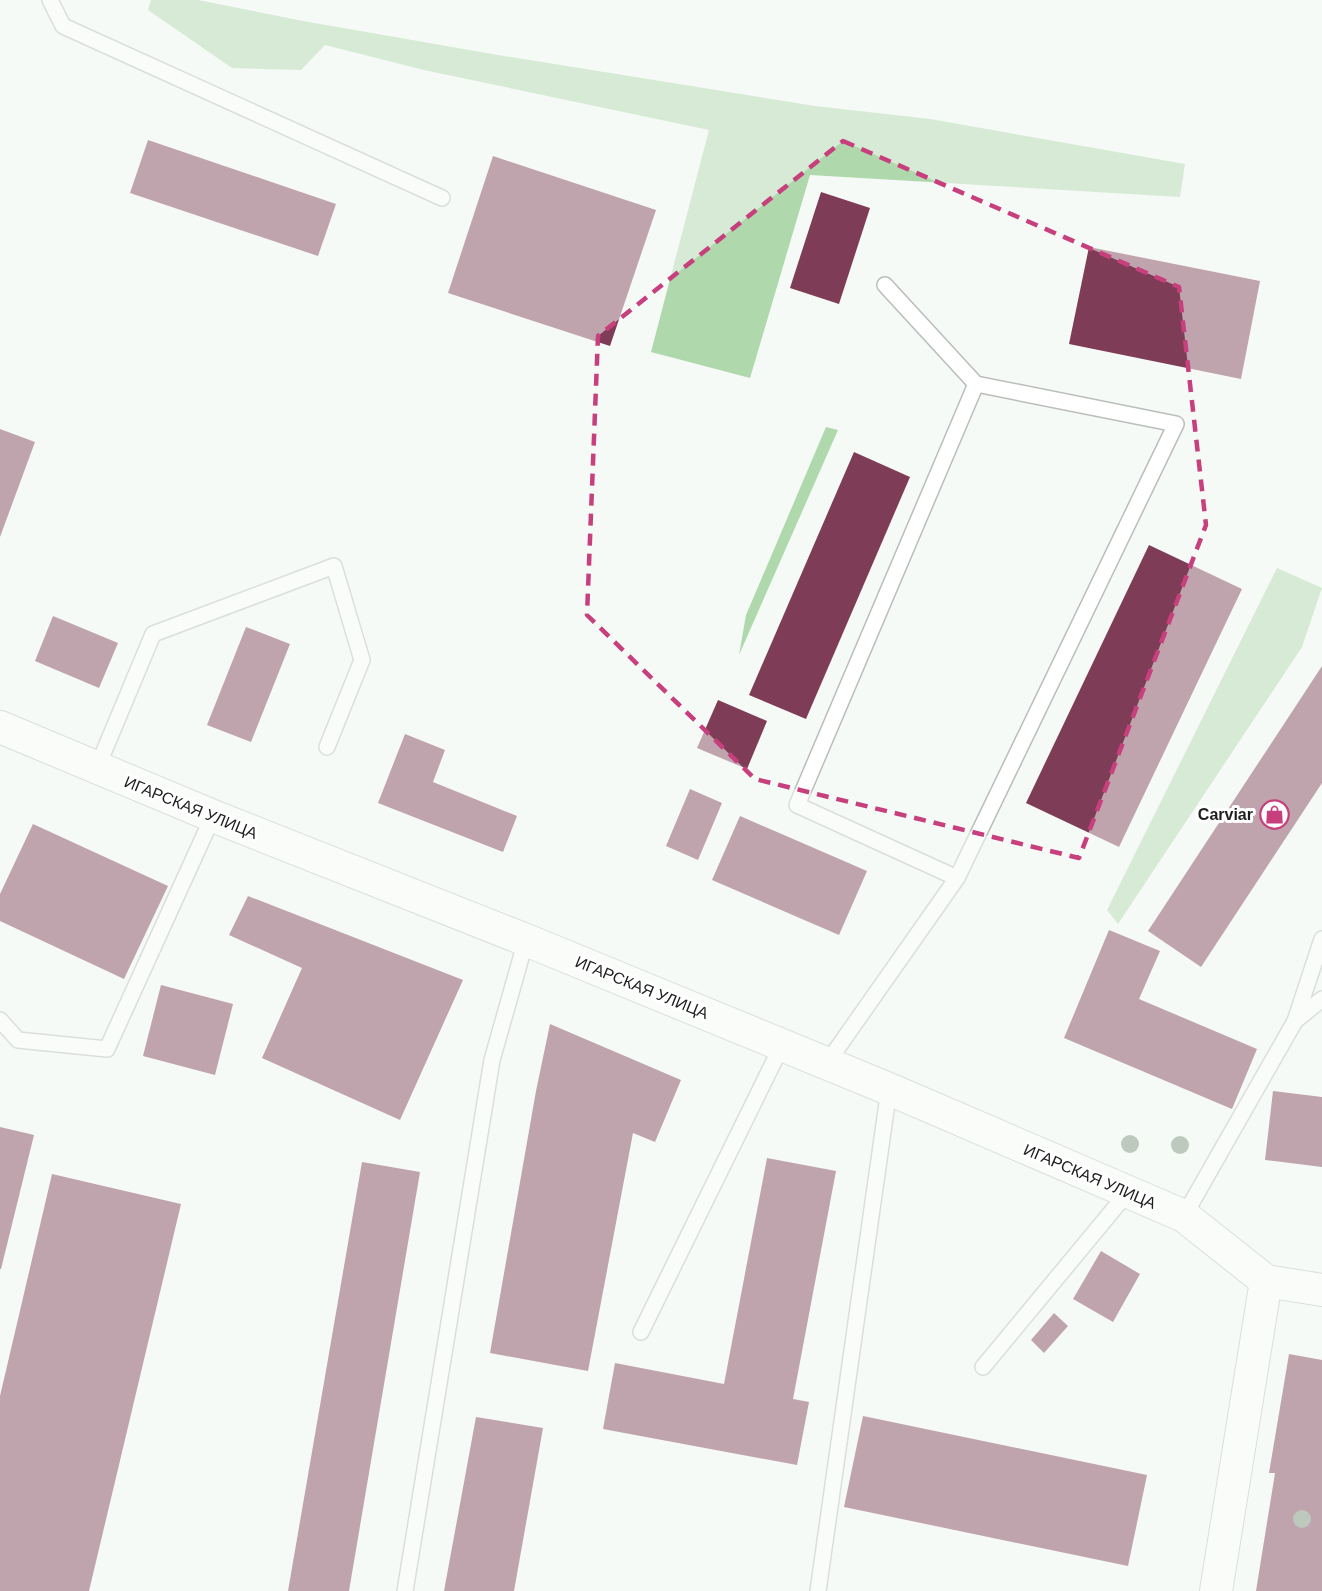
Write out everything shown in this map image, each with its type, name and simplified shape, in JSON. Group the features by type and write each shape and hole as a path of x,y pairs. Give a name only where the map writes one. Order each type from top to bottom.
{"street":[{"name":"ИГАРСКАЯ УЛИЦА","path":"0,727 213,816 526,940 889,1089 1184,1216 1266,1281 1322,1290"},
{"path":"1216,1591 1266,1281"}],"lane":[{"path":"50,0 63,26 442,198"},
{"path":"827,1063 957,878 1176,424 976,384 885,285"},
{"path":"957,878 797,805 976,384"},
{"path":"97,768 153,634 334,566 362,660 327,747"},
{"path":"0,1020 18,1040 107,1049 213,816"},
{"path":"1184,1216 1295,1021 1322,939"},
{"path":"405,1591 492,1060 526,940"},
{"path":"1295,1021 1322,999"},
{"path":"641,1332 782,1045"},
{"path":"818,1591 889,1089"},
{"path":"983,1367 1128,1192"}],"highlighted area":[{"path":"843,141 1179,287 1206,525 1079,858 755,779 587,615 598,336"}],"green space":[{"path":"151,0 198,0 498,55 815,106 930,119 1185,164 1180,197 810,175 750,378 651,352 709,130 424,70 325,45 301,70 232,68 148,10"},
{"path":"826,427 838,430 739,655 746,615"},
{"path":"1277,568 1322,588 1302,647 1118,924 1107,910"}],"building":[{"path":"148,140 336,204 318,256 130,193"},
{"path":"493,156 656,210 610,346 448,293"},
{"path":"821,192 870,208 839,304 790,288"},
{"path":"1089,247 1260,281 1241,379 1069,344"},
{"path":"0,429 35,442 0,537"},
{"path":"854,452 910,477 806,719 749,695"},
{"path":"1149,545 1242,589 1119,847 1026,803"},
{"path":"53,616 118,643 99,688 35,661"},
{"path":"246,627 290,644 251,742 207,725"},
{"path":"1322,666 1322,783 1201,967 1148,931"},
{"path":"718,700 767,721 747,769 697,748"},
{"path":"405,734 445,750 433,782 517,816 503,852 378,803"},
{"path":"690,789 722,803 698,860 666,846"},
{"path":"740,816 867,871 839,935 712,880"},
{"path":"33,824 168,886 124,979 0,921 0,894"},
{"path":"248,896 463,980 400,1120 262,1058 302,968 229,935"},
{"path":"1109,930 1160,951 1139,999 1257,1049 1232,1109 1064,1038"},
{"path":"161,985 233,1004 215,1075 143,1056"},
{"path":"550,1024 681,1080 655,1142 633,1133 588,1371 490,1353"},
{"path":"1273,1091 1322,1097 1322,1167 1265,1160"},
{"path":"0,1127 34,1135 1,1269 0,1269"},
{"path":"767,1158 836,1171 793,1399 809,1402 797,1465 603,1429 615,1363 724,1384"},
{"path":"362,1162 420,1172 349,1591 288,1591"},
{"path":"52,1174 181,1204 89,1591 0,1591 0,1396"},
{"path":"1101,1251 1140,1274 1113,1322 1073,1299"},
{"path":"1054,1313 1068,1326 1044,1353 1031,1340"},
{"path":"1289,1354 1322,1360 1322,1591 1256,1591 1275,1473 1269,1473"},
{"path":"863,1416 1147,1475 1128,1566 844,1507"},
{"path":"476,1417 543,1428 514,1591 444,1591"}],"place":[{"name":"Carviar","path":"1274,814"}]}
